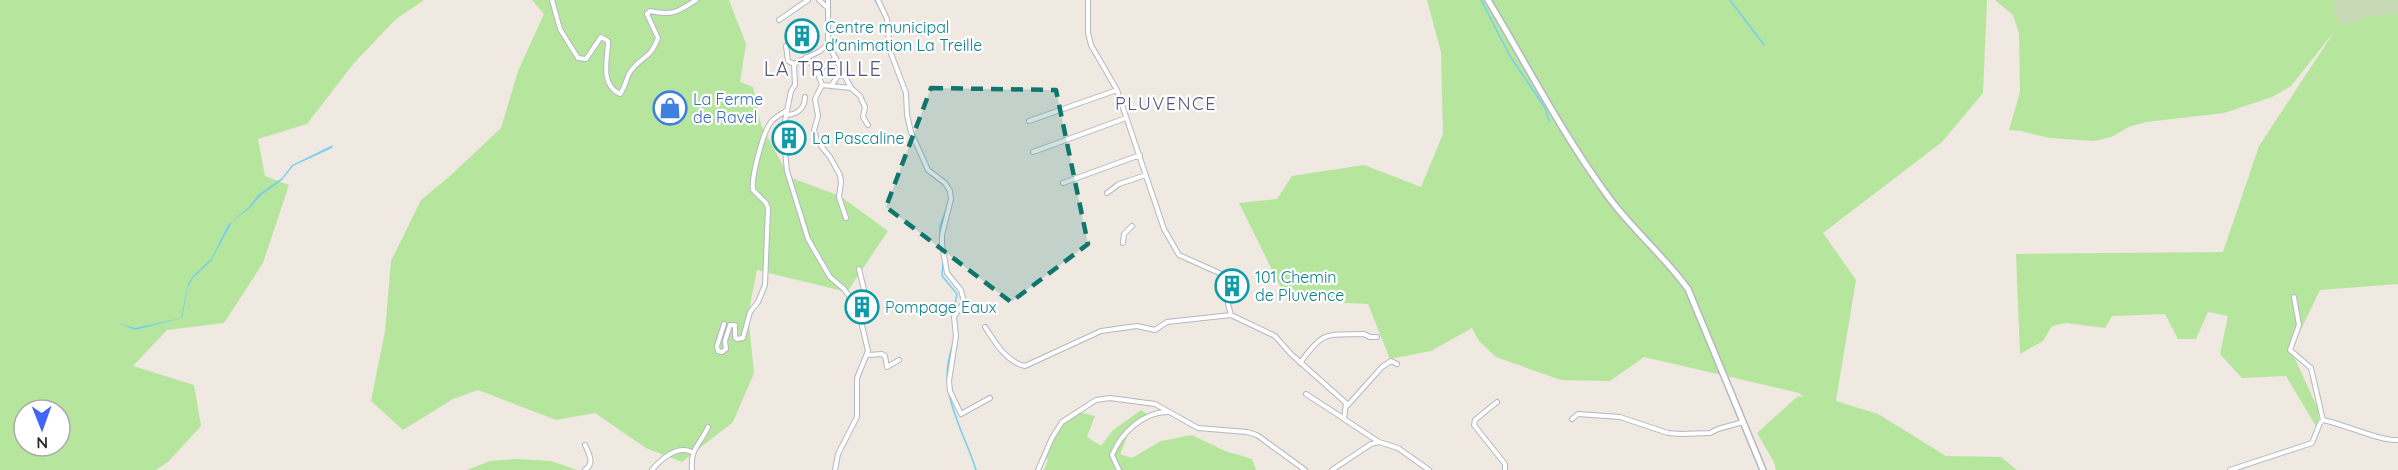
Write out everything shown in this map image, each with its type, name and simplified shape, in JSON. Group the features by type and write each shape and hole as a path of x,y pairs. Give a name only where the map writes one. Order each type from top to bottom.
{"main road":[{"path":"1488,0 1557,118 1612,201 1688,289 1763,470"}],"street":[{"path":"552,0 560,28 578,58 586,58 601,37 608,40 604,73 615,91 620,94 626,86 630,73 653,51 658,38 647,14 650,10 666,15 675,13 696,0"},
{"path":"779,20 808,0"},
{"path":"819,0 828,8"},
{"path":"828,0 828,44 851,88 860,96 865,107 863,117 868,125"},
{"path":"878,0 887,19 890,51 906,93 907,115 911,132 928,170 945,183 950,191 951,199 942,244 947,273 961,290 964,302 954,318 957,336 949,372 950,391 961,414 990,398"},
{"path":"1088,0 1090,45 1117,90 1140,155 1156,211 1176,253 1226,276 1231,315"},
{"path":"794,64 828,44"},
{"path":"786,46 788,61 794,64"},
{"path":"806,57 817,71 822,85 815,99 818,116 814,130 817,141 830,157 840,175 842,182 839,197 846,218"},
{"path":"817,71 836,58"},
{"path":"794,64 795,85 791,91 783,144 786,171 805,231 830,277 844,289 858,308 868,355"},
{"path":"831,86 838,76 844,75"},
{"path":"822,85 851,88"},
{"path":"1029,120 1117,90"},
{"path":"724,324 717,346 718,351 724,352 730,324 735,325 735,338 743,338 750,312 758,302 765,285 768,208 753,190 759,147 769,125 787,113 794,114 801,109 805,97"},
{"path":"1033,152 1126,118"},
{"path":"1063,183 1140,155"},
{"path":"1107,193 1119,184 1146,175"},
{"path":"1123,243 1124,234 1132,225"},
{"path":"858,308 866,298 859,269"},
{"path":"2230,470 2311,443 2323,420 2311,368 2290,351 2298,325 2294,297"},
{"path":"985,327 998,346 1018,364 1025,366 1101,331 1137,326 1155,330 1167,322 1231,315 1275,336 1300,363 1346,403 1347,407"},
{"path":"1300,363 1316,341 1323,336 1364,334 1377,337"},
{"path":"835,470 838,454 857,417 857,378 864,358 868,355 882,354 885,356 887,366 898,360"},
{"path":"1344,419 1347,407 1382,367 1391,361 1397,364"},
{"path":"1306,394 1379,442 1398,448 1429,470"},
{"path":"1038,470 1062,422 1096,400 1121,398 1143,401 1171,412 1198,428 1247,432 1257,435 1305,470"},
{"path":"1497,402 1475,420 1474,425 1505,464 1505,470"},
{"path":"1119,470 1112,455 1120,440 1147,416 1171,412"},
{"path":"1572,419 1578,414 1620,417 1668,434 1698,435 1744,422"},
{"path":"2323,420 2386,439 2398,440"},
{"path":"692,470 692,452 708,426"},
{"path":"1332,470 1371,444 1379,442"},
{"path":"585,445 591,460 585,470"},
{"path":"652,470 660,461 676,452 687,450 692,452"}],"highlighted area":[{"path":"931,88 1056,90 1088,244 1011,302 886,207"}],"green space":[{"path":"0,0 424,0 396,19 354,63 307,124 258,139 265,176 289,185 263,263 224,323 167,330 133,366 194,385 201,426 168,462 156,470 0,470"},
{"path":"532,0 729,0 746,44 740,82 753,87 761,125 789,177 840,196 888,231 847,292 757,270 748,315 754,373 733,422 682,462 646,448 595,413 556,420 478,390 453,399 403,430 371,401 385,331 391,261 421,200 501,128 518,71 544,14"},
{"path":"1427,0 1987,0 1983,93 1942,142 1823,233 1856,280 1836,401 1878,414 1946,456 2001,457 2017,470 1776,470 1774,462 1757,433 1798,396 1804,397 1799,393 1644,357 1610,381 1561,380 1496,357 1479,341 1472,328 1431,351 1390,359 1368,304 1287,300 1239,203 1277,199 1292,176 1364,165 1421,187 1443,134 1441,52"},
{"path":"1995,0 2398,0 2398,284 2320,290 2291,350 2318,409 2320,433 2286,376 2242,378 2220,354 2228,316 2208,312 2196,339 2178,339 2165,314 2112,316 2105,328 2066,323 2052,326 2043,341 2020,354 2016,254 2223,252 2259,146 2334,32 2291,86 2272,97 2224,113 2146,122 2131,126 2111,137 2094,141 2050,138 2009,130 2020,92 2019,33 2013,15"},
{"path":"2333,0 2398,0 2398,13 2368,17 2339,25"},
{"path":"1141,410 1147,414 1123,436 1127,437 1120,454 1132,458 1161,441 1192,435 1225,451 1252,459 1256,470 1044,470 1048,460 1043,453 1051,435 1074,411 1095,416 1087,437 1101,446 1113,430"},
{"path":"516,459 551,461 577,470 467,470 490,461"}],"water":[{"path":"333,145 332,148 293,166 282,180 260,196 251,207 232,222 211,261 193,278 188,287 182,318 135,330 118,323 135,328 181,318 188,284 193,276 211,259 228,225 249,207 258,195 282,178 292,165"}],"waterway":[{"path":"875,0 881,11"},
{"path":"1481,0 1510,56 1545,108 1549,121"},
{"path":"1730,0 1764,45"},
{"path":"886,30 888,49"},
{"path":"930,174 947,188"},
{"path":"940,243 940,227 949,201"},
{"path":"943,262 942,276 957,294 953,314"},
{"path":"953,345 948,362 949,393 976,470"}],"place":[{"name":"Centre municipal d'animation La Treille","path":"802,36"},
{"name":"La Ferme de Ravel","path":"670,108"},
{"name":"La Pascaline","path":"789,138"},
{"name":"101 Chemin de Pluvence","path":"1232,286"},
{"name":"Pompage Eaux","path":"862,307"}],"district":[{"name":"LA TREILLE","path":"823,69"},
{"name":"PLUVENCE","path":"1166,104"}]}
